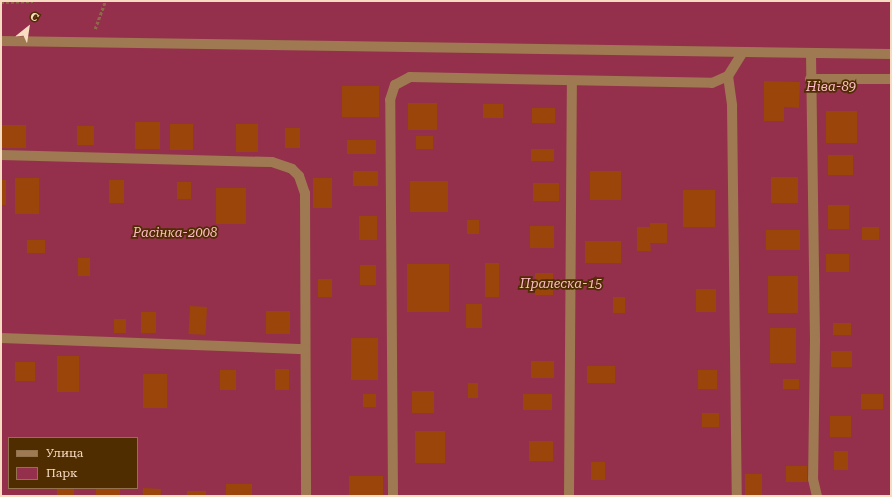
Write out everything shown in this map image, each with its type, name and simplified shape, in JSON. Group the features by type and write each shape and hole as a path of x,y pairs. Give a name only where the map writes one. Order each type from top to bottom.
{"street":[{"path":"1,41 742,54 891,54"},
{"path":"737,496 732,106 728,76 742,54"},
{"path":"811,54 810,79 815,340 813,479 816,496"},
{"path":"393,496 392,92 395,85 410,77 701,84 728,76"},
{"path":"810,79 891,79"},
{"path":"569,496 572,81"},
{"path":"1,155 272,162 292,169 303,184 304,193 306,496"},
{"path":"1,338 305,349"}],"path":[{"path":"1,2 33,1"},
{"path":"90,43 105,1"}],"green space":[{"path":"1,1 891,1 891,496 1,496"}],"building":[{"path":"764,81 800,82 799,108 784,107 784,121 764,121"},
{"path":"342,86 379,86 379,117 342,117"},
{"path":"408,103 437,103 437,130 408,130"},
{"path":"483,104 503,104 503,118 483,118"},
{"path":"532,108 555,108 555,123 532,123"},
{"path":"826,111 857,111 857,143 826,143"},
{"path":"135,122 160,122 160,149 135,149"},
{"path":"170,124 193,124 193,150 170,150"},
{"path":"236,124 258,124 258,152 236,152"},
{"path":"1,125 26,125 26,148 1,148"},
{"path":"77,126 94,126 94,145 77,145"},
{"path":"285,128 300,128 300,148 285,148"},
{"path":"416,136 433,136 433,149 416,149"},
{"path":"347,140 376,140 376,154 347,154"},
{"path":"531,149 554,149 554,161 531,161"},
{"path":"828,155 853,155 853,175 828,175"},
{"path":"353,171 378,171 378,186 353,186"},
{"path":"590,171 621,171 621,200 590,200"},
{"path":"771,177 798,177 798,203 771,203"},
{"path":"15,178 39,178 39,214 15,214"},
{"path":"313,178 332,178 332,208 313,208"},
{"path":"1,180 6,180 6,205 1,205"},
{"path":"109,180 124,180 124,203 109,203"},
{"path":"410,181 448,181 448,212 410,212"},
{"path":"177,182 191,182 191,199 177,199"},
{"path":"533,183 559,183 559,201 533,201"},
{"path":"216,188 246,188 246,224 216,224"},
{"path":"683,190 715,190 715,227 683,227"},
{"path":"828,205 849,205 849,229 828,229"},
{"path":"359,216 377,216 377,240 359,240"},
{"path":"467,220 479,220 479,234 467,234"},
{"path":"650,223 667,223 667,243 650,243 651,251 637,251 637,227 650,227"},
{"path":"530,226 554,226 554,248 530,248"},
{"path":"862,227 879,227 879,240 862,240"},
{"path":"766,230 800,230 800,250 766,250"},
{"path":"27,240 45,240 45,253 27,253"},
{"path":"585,241 621,241 621,263 585,263"},
{"path":"826,254 849,254 849,272 826,272"},
{"path":"78,258 90,258 90,276 78,276"},
{"path":"485,263 499,263 499,297 485,297"},
{"path":"407,264 449,264 449,312 407,312"},
{"path":"360,265 376,265 376,285 360,285"},
{"path":"535,273 553,273 553,295 535,295"},
{"path":"768,276 798,276 798,313 768,313"},
{"path":"318,279 332,279 332,297 318,297"},
{"path":"696,289 716,289 716,312 696,312"},
{"path":"613,297 625,297 625,313 613,313"},
{"path":"466,304 482,304 482,328 466,328"},
{"path":"190,306 207,307 206,335 189,334"},
{"path":"266,311 290,311 290,334 266,334"},
{"path":"141,312 156,312 156,333 141,333"},
{"path":"114,319 126,319 126,333 114,333"},
{"path":"833,323 851,323 851,335 833,335"},
{"path":"770,328 796,328 796,363 770,363"},
{"path":"351,338 378,338 378,380 351,380"},
{"path":"831,351 852,351 852,367 831,367"},
{"path":"57,356 79,356 79,392 57,392"},
{"path":"531,361 554,361 554,378 531,378"},
{"path":"15,362 35,362 35,381 15,381"},
{"path":"587,366 615,366 615,383 587,383"},
{"path":"275,369 289,369 289,390 275,390"},
{"path":"220,370 236,370 236,390 220,390"},
{"path":"698,370 717,370 717,389 698,389"},
{"path":"143,374 167,374 167,408 143,408"},
{"path":"783,379 799,379 799,389 783,389"},
{"path":"468,383 478,383 478,398 468,398"},
{"path":"412,391 434,391 434,413 412,413"},
{"path":"363,394 376,394 376,407 363,407"},
{"path":"523,394 552,394 552,410 523,410"},
{"path":"861,394 883,394 883,409 861,409"},
{"path":"702,413 719,413 719,427 702,427"},
{"path":"830,416 851,416 851,437 830,437"},
{"path":"415,431 445,431 445,463 415,463"},
{"path":"529,441 553,441 553,461 529,461"},
{"path":"834,451 848,451 848,470 834,470"},
{"path":"591,462 605,462 605,480 591,480"},
{"path":"786,466 807,466 807,482 786,482"},
{"path":"745,474 762,474 762,496 745,496"},
{"path":"349,476 383,476 383,496 349,496"},
{"path":"226,484 252,484 252,496 226,496"},
{"path":"143,488 161,489 161,496 143,496"},
{"path":"57,489 74,489 74,496 57,496"},
{"path":"96,489 120,489 120,496 96,496"},
{"path":"187,491 206,491 206,496 187,496"}],"park label":[{"name":"Ніва-89","path":"831,87"},
{"name":"Расінка-2008","path":"175,233"},
{"name":"Пралеска-15","path":"561,284"}]}
